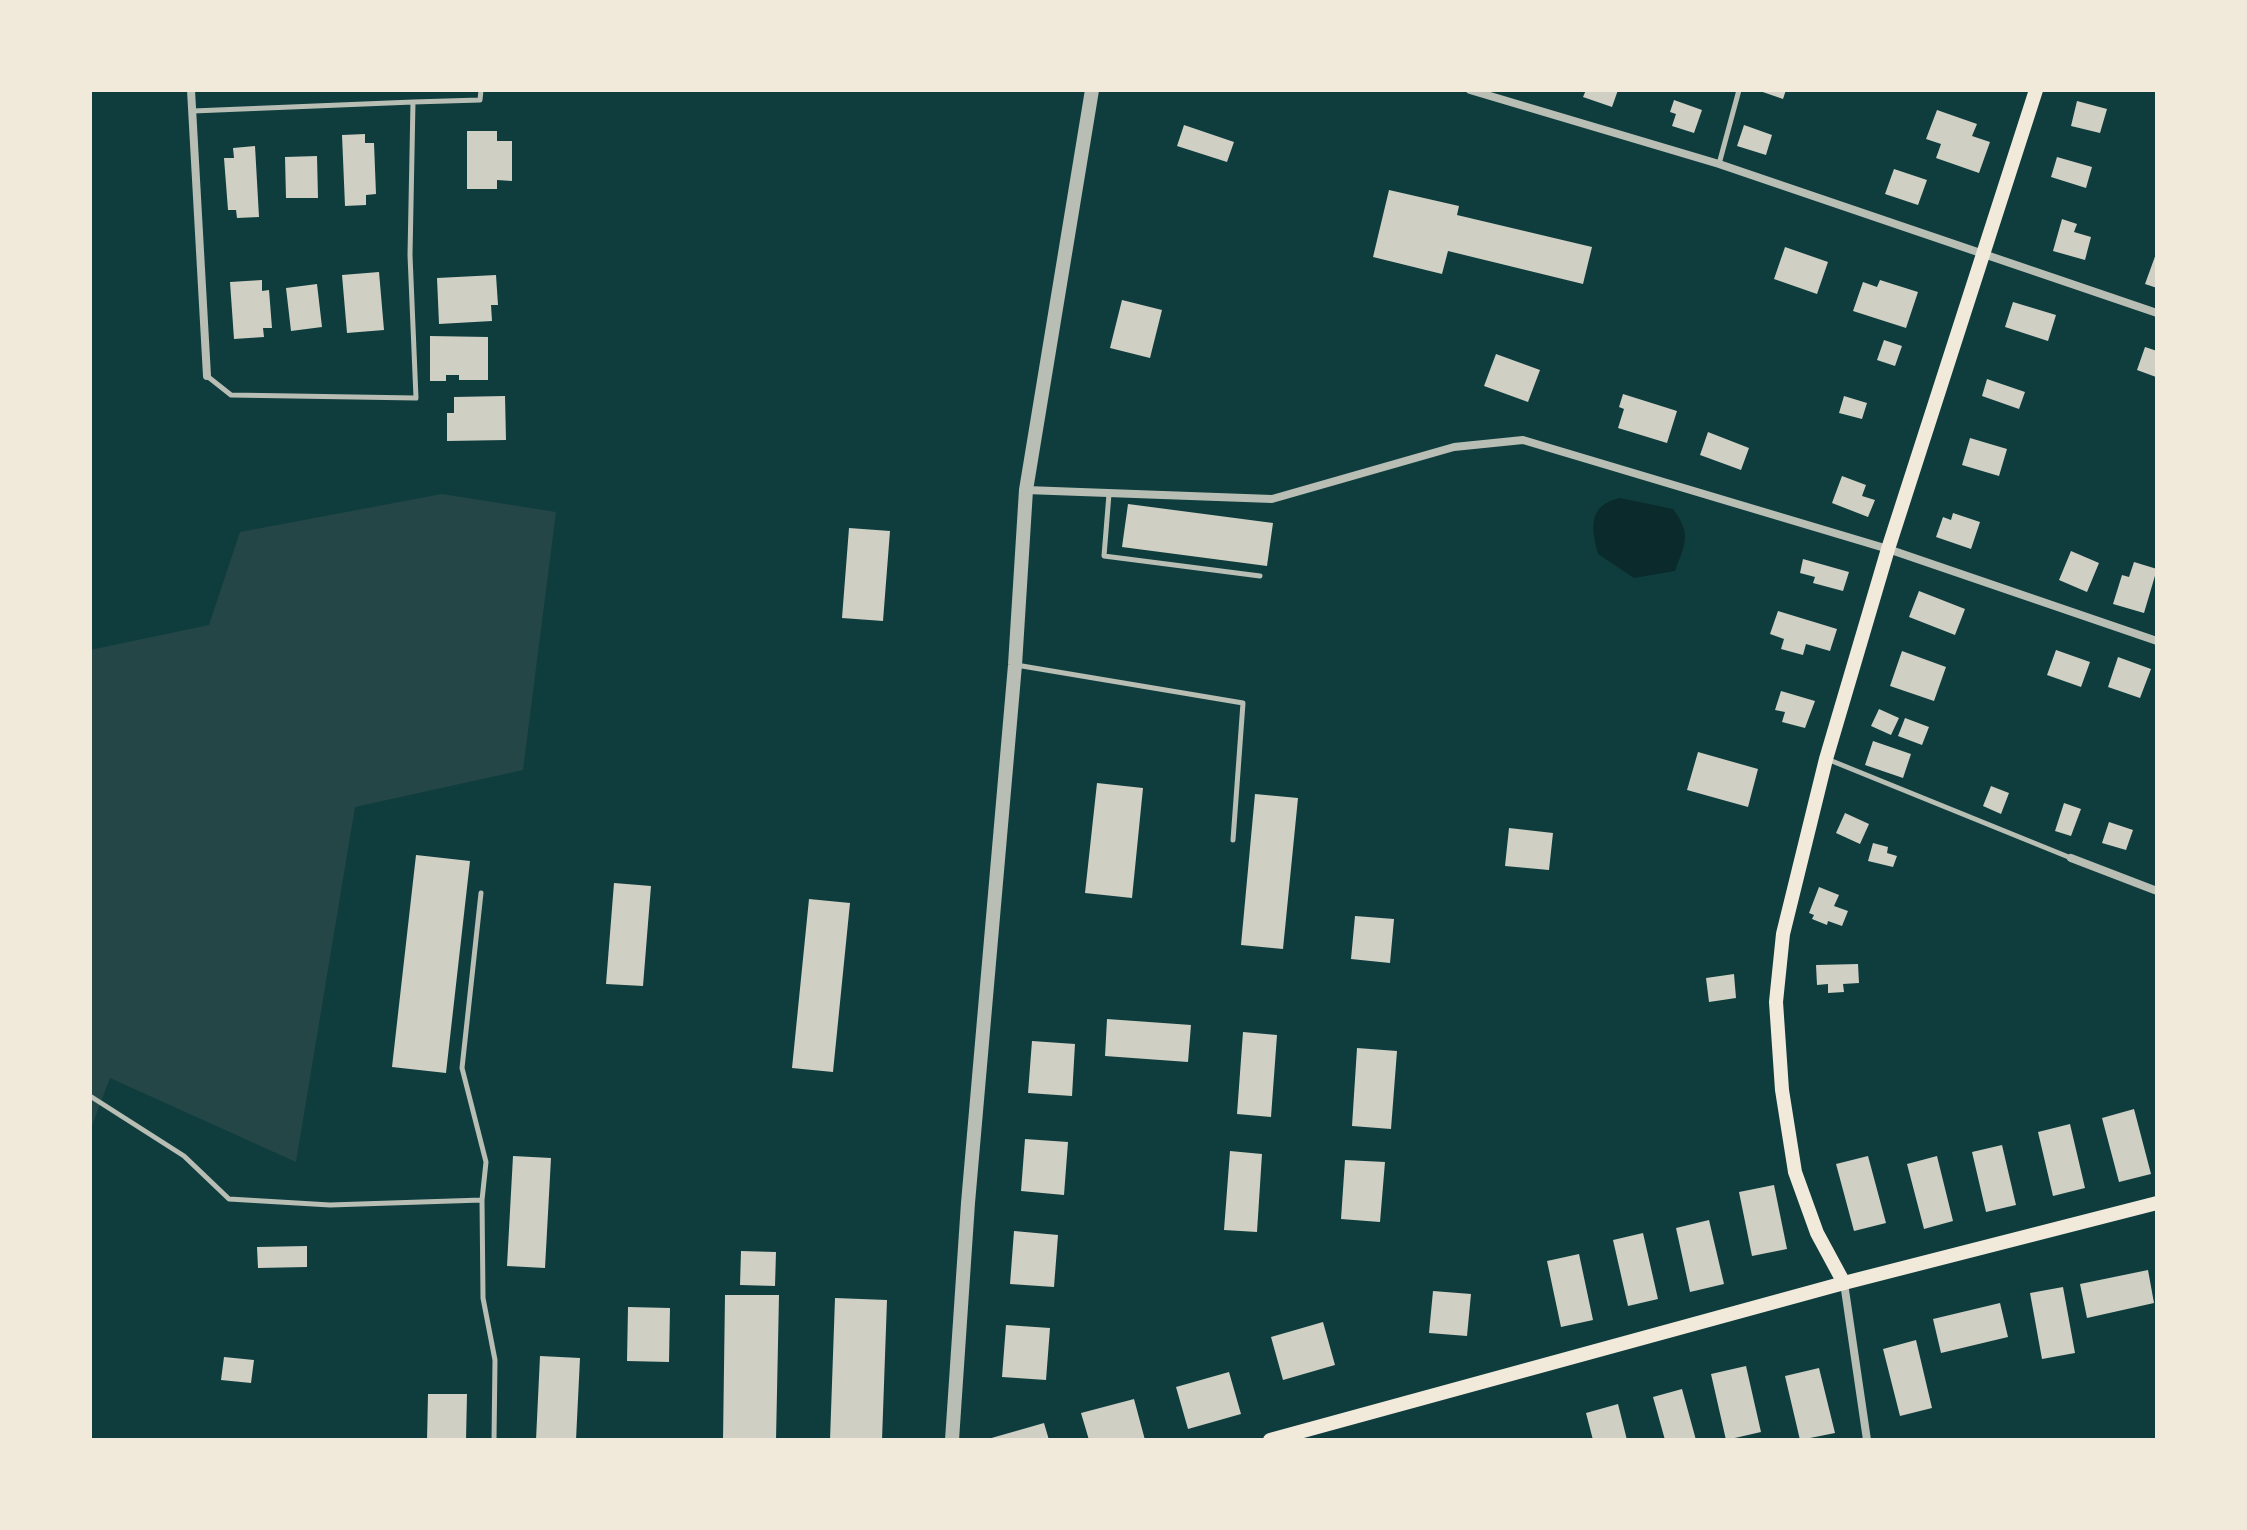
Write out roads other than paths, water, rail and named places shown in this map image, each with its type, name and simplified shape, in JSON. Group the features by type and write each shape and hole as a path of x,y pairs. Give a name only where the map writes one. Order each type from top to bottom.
{"main road":[{"path":"1844,1283 1817,1233 1795,1172 1782,1090 1776,1002 1783,934 1826,759 1888,549 2036,90"},
{"path":"1270,1440 1844,1283 2157,1203"}],"street":[{"path":"191,90 207,376"},
{"path":"952,1440 968,1203 1015,665 1026,490 1092,90"},
{"path":"1470,90 1719,164 2157,313"},
{"path":"1026,490 1272,499 1454,447 1523,440 1888,549 2157,641"},
{"path":"2071,858 2157,891"},
{"path":"1844,1283 1867,1440"}],"lane":[{"path":"192,111 480,100 481,90"},
{"path":"1719,164 1739,90"},
{"path":"207,376 231,395 416,398 410,255 413,102"},
{"path":"1109,493 1104,556 1260,576"},
{"path":"1015,665 1243,703 1233,840"},
{"path":"1826,759 2071,858"},
{"path":"481,893 462,1068 486,1162 482,1200 483,1298 495,1360 494,1440"},
{"path":"90,1096 184,1156 229,1199 330,1205 482,1200"}]}
